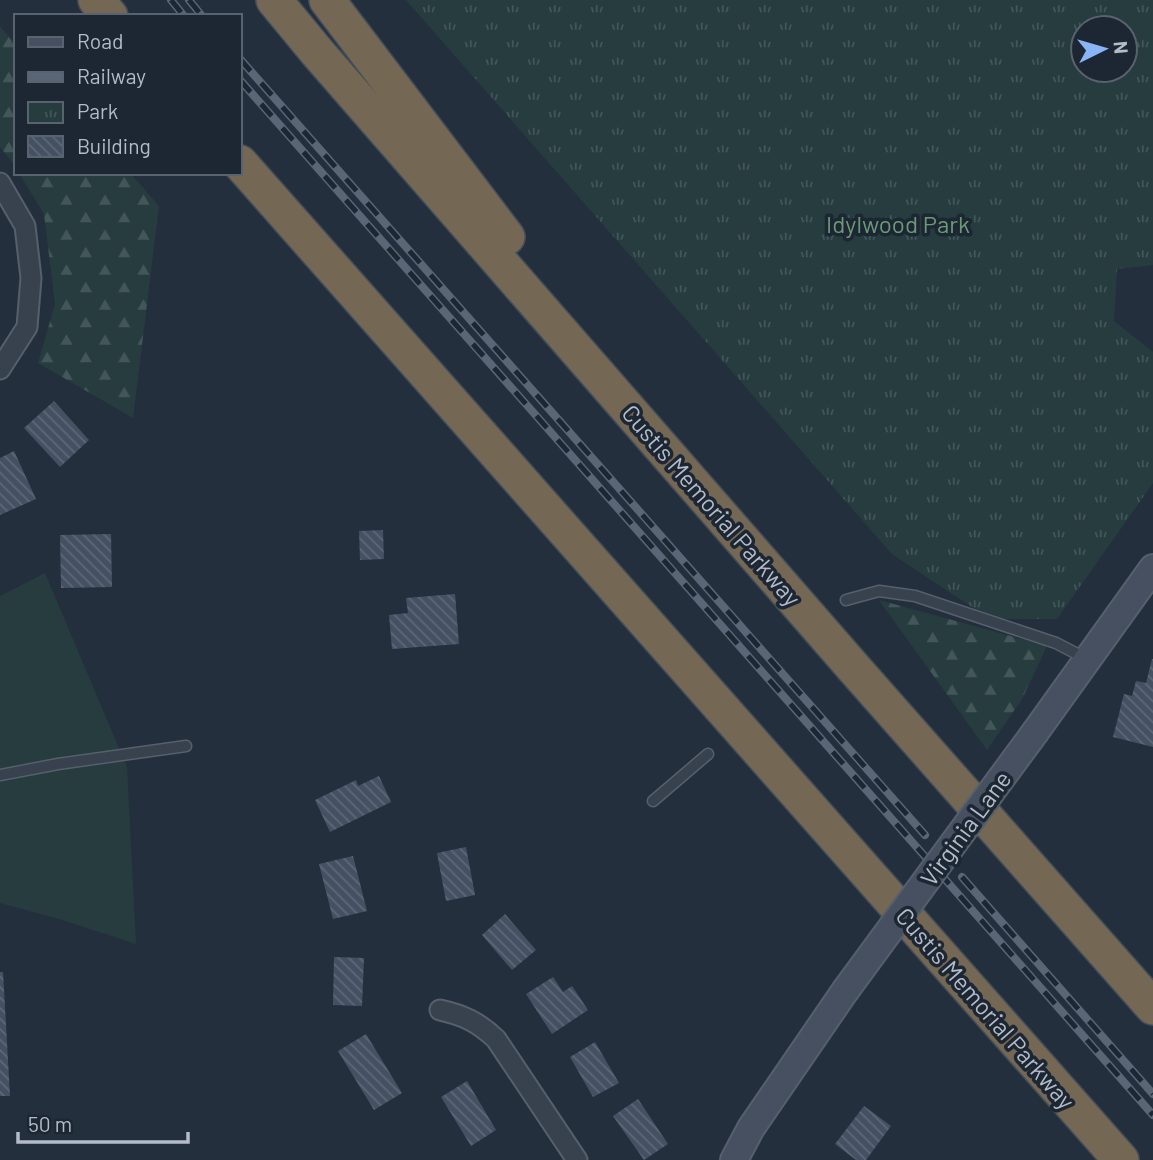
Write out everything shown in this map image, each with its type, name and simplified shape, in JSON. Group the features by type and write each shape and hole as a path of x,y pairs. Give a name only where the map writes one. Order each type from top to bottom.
{"highway":[{"path":"96,0 108,14"},
{"path":"246,0 442,226 751,548"},
{"name":"Custis Memorial Parkway","path":"274,0 1153,1007"},
{"path":"327,0 438,148 751,548"},
{"name":"Custis Memorial Parkway","path":"242,165 1121,1160"}],"street":[{"path":"0,183 25,226 31,278 27,327 0,369"},
{"name":"Virginia Lane","path":"734,1160 751,1128 845,991 1087,659 1150,580"},
{"path":"440,1010 461,1014 479,1023 496,1039 577,1160"}],"lane":[{"path":"846,600 879,591 915,596 1056,643 1087,659"},
{"path":"0,775 186,746"},
{"path":"653,801 708,754"}],"green space":[{"name":"Idylwood Park","path":"406,0 1153,0 1153,265 1117,269 1114,321 1153,352 1153,483 1057,619 990,619 892,554"},
{"path":"0,27 14,42 14,164 0,147"},
{"path":"20,175 132,175 159,206 133,418 38,363 55,304 44,214"},
{"path":"45,573 127,767 136,944 0,903 0,596"},
{"path":"879,600 1047,646 1022,699 987,750"}],"building":[{"path":"54,401 89,440 60,467 24,428"},
{"path":"14,451 36,499 0,515 0,458"},
{"path":"383,530 384,559 360,560 359,531"},
{"path":"111,534 112,587 61,588 60,535"},
{"path":"455,594 459,644 392,649 389,615 408,613 406,598"},
{"path":"1152,659 1153,747 1113,737 1124,694 1132,696 1136,681 1146,683"},
{"path":"379,776 391,802 330,832 315,800 356,780 358,786"},
{"path":"466,847 475,895 446,901 437,853"},
{"path":"353,856 367,911 333,919 319,864"},
{"path":"505,914 536,950 512,970 482,935"},
{"path":"334,957 364,958 362,1006 333,1005"},
{"path":"0,972 3,972 10,1096 0,1096"},
{"path":"553,977 563,992 572,986 588,1010 552,1034 526,994"},
{"path":"366,1034 402,1093 374,1110 338,1051"},
{"path":"595,1042 619,1083 593,1097 570,1057"},
{"path":"467,1081 496,1130 471,1146 441,1097"},
{"path":"638,1099 668,1144 644,1160 613,1116"},
{"path":"864,1106 891,1126 866,1160 856,1160 835,1144"}],"railway":[{"path":"171,0 182,14"},
{"path":"189,0 200,14"},
{"path":"242,61 925,835"},
{"path":"242,82 1153,1115"},
{"path":"962,877 1153,1094"}]}
